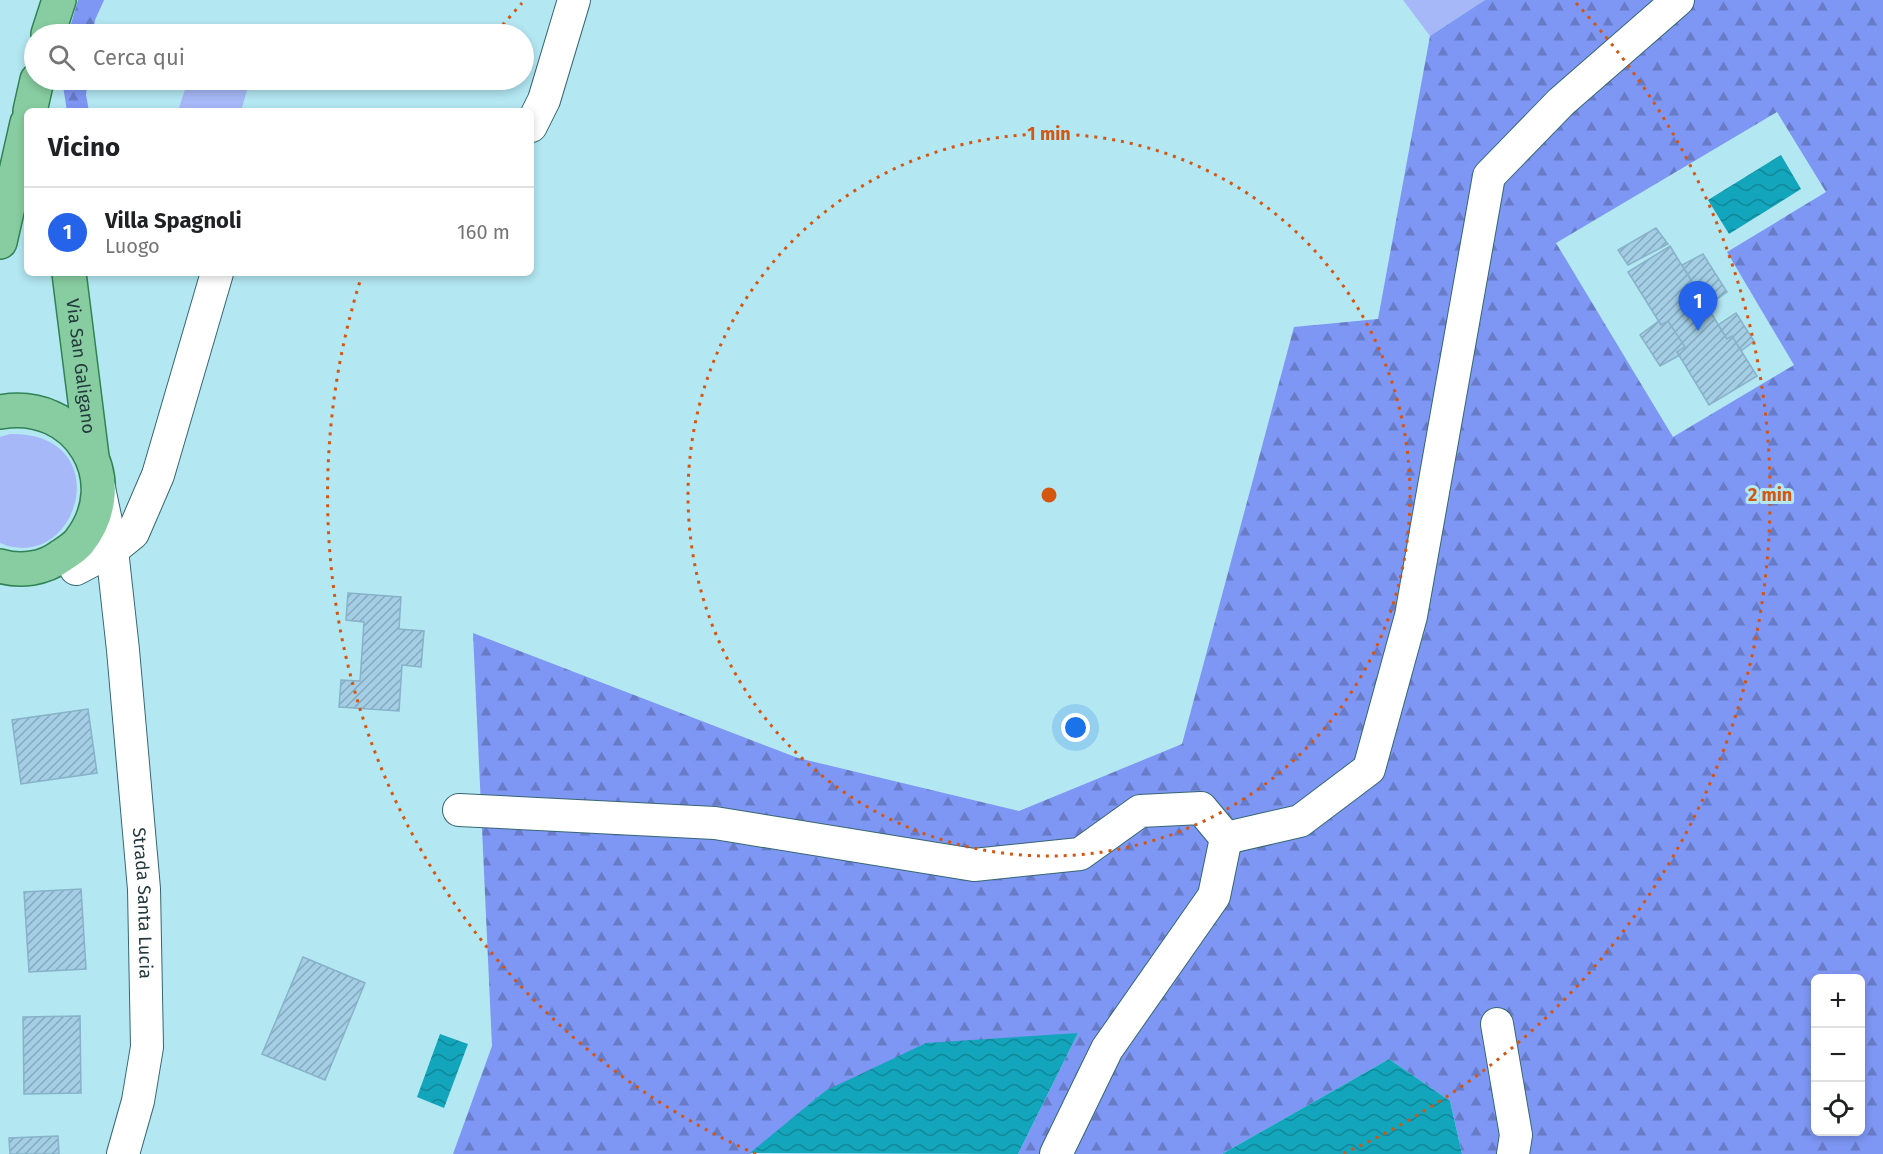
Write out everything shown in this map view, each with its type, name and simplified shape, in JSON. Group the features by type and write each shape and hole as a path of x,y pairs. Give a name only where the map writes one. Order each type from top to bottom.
{"main road":[{"path":"51,24 59,0"},
{"path":"31,108 35,90"},
{"path":"50,90 52,108"},
{"path":"0,242 24,136"},
{"name":"Via San Galigano","path":"65,565 94,518 96,474 69,276"},
{"path":"0,412 29,410 56,418 78,435 96,474"},
{"path":"3,570 65,565"}],"street":[{"path":"534,120 544,100 574,0"},
{"path":"1226,838 1300,821 1369,769 1411,616 1488,176 1561,102 1678,0"},
{"path":"65,565 112,550 133,532 158,476 216,276"},
{"name":"Strada Santa Lucia","path":"96,474 112,550 144,889 147,1047 138,1101 123,1154"},
{"name":"Strada Santa Lucia","path":"65,565 93,584 123,650"},
{"path":"459,810 715,823 974,866 1080,854 1140,811 1201,808 1226,838"},
{"path":"1056,1154 1107,1048 1214,896 1226,838"},
{"path":"1497,1024 1516,1135 1513,1154"}],"shaded area":[{"path":"1403,0 1485,0 1430,36"},
{"path":"185,90 247,90 242,108 179,108"},
{"path":"10,434 44,439 66,455 76,476 76,500 66,522 50,540 27,548 0,543 0,437"}],"green space":[{"path":"78,0 104,0 94,24 71,24"},
{"path":"1485,0 1883,0 1883,1154 1462,1154 1450,1101 1389,1059 1222,1154 1018,1154 1078,1033 825,1091 750,1154 453,1154 492,1046 473,633 798,758 1019,811 1182,744 1294,327 1378,319 1430,36","holes":["1777,112 1826,192 1727,252 1794,365 1673,437 1556,243"]},
{"path":"64,90 87,90 88,108 67,108"}],"water":[{"path":"1781,155 1801,189 1729,234 1708,200"},
{"path":"1078,1033 1018,1154 750,1153 825,1091 926,1043"},
{"path":"440,1034 468,1044 444,1108 417,1097"},
{"path":"1389,1059 1450,1101 1462,1154 1222,1154"}],"building":[{"path":"1656,228 1668,244 1628,265 1618,250"},
{"path":"1670,246 1727,339 1732,336 1757,376 1709,405 1677,352 1685,347 1668,321 1661,325 1628,272"},
{"path":"1703,254 1727,292 1707,306 1682,265"},
{"path":"1736,313 1754,341 1741,351 1732,336 1727,339 1718,325"},
{"path":"1659,321 1661,325 1668,321 1685,347 1677,352 1680,355 1660,366 1640,335"},
{"path":"348,593 401,597 399,629 424,631 421,667 402,665 399,711 339,707 341,680 360,681 364,622 346,620"},
{"path":"88,709 97,773 21,784 12,720"},
{"path":"81,889 86,969 29,972 24,892"},
{"path":"303,957 365,983 325,1080 262,1054"},
{"path":"80,1016 81,1093 24,1094 23,1017"},
{"path":"58,1136 59,1154 10,1154 9,1138"}],"place":[{"name":"Villa Spagnoli","path":"1698,331"}]}
